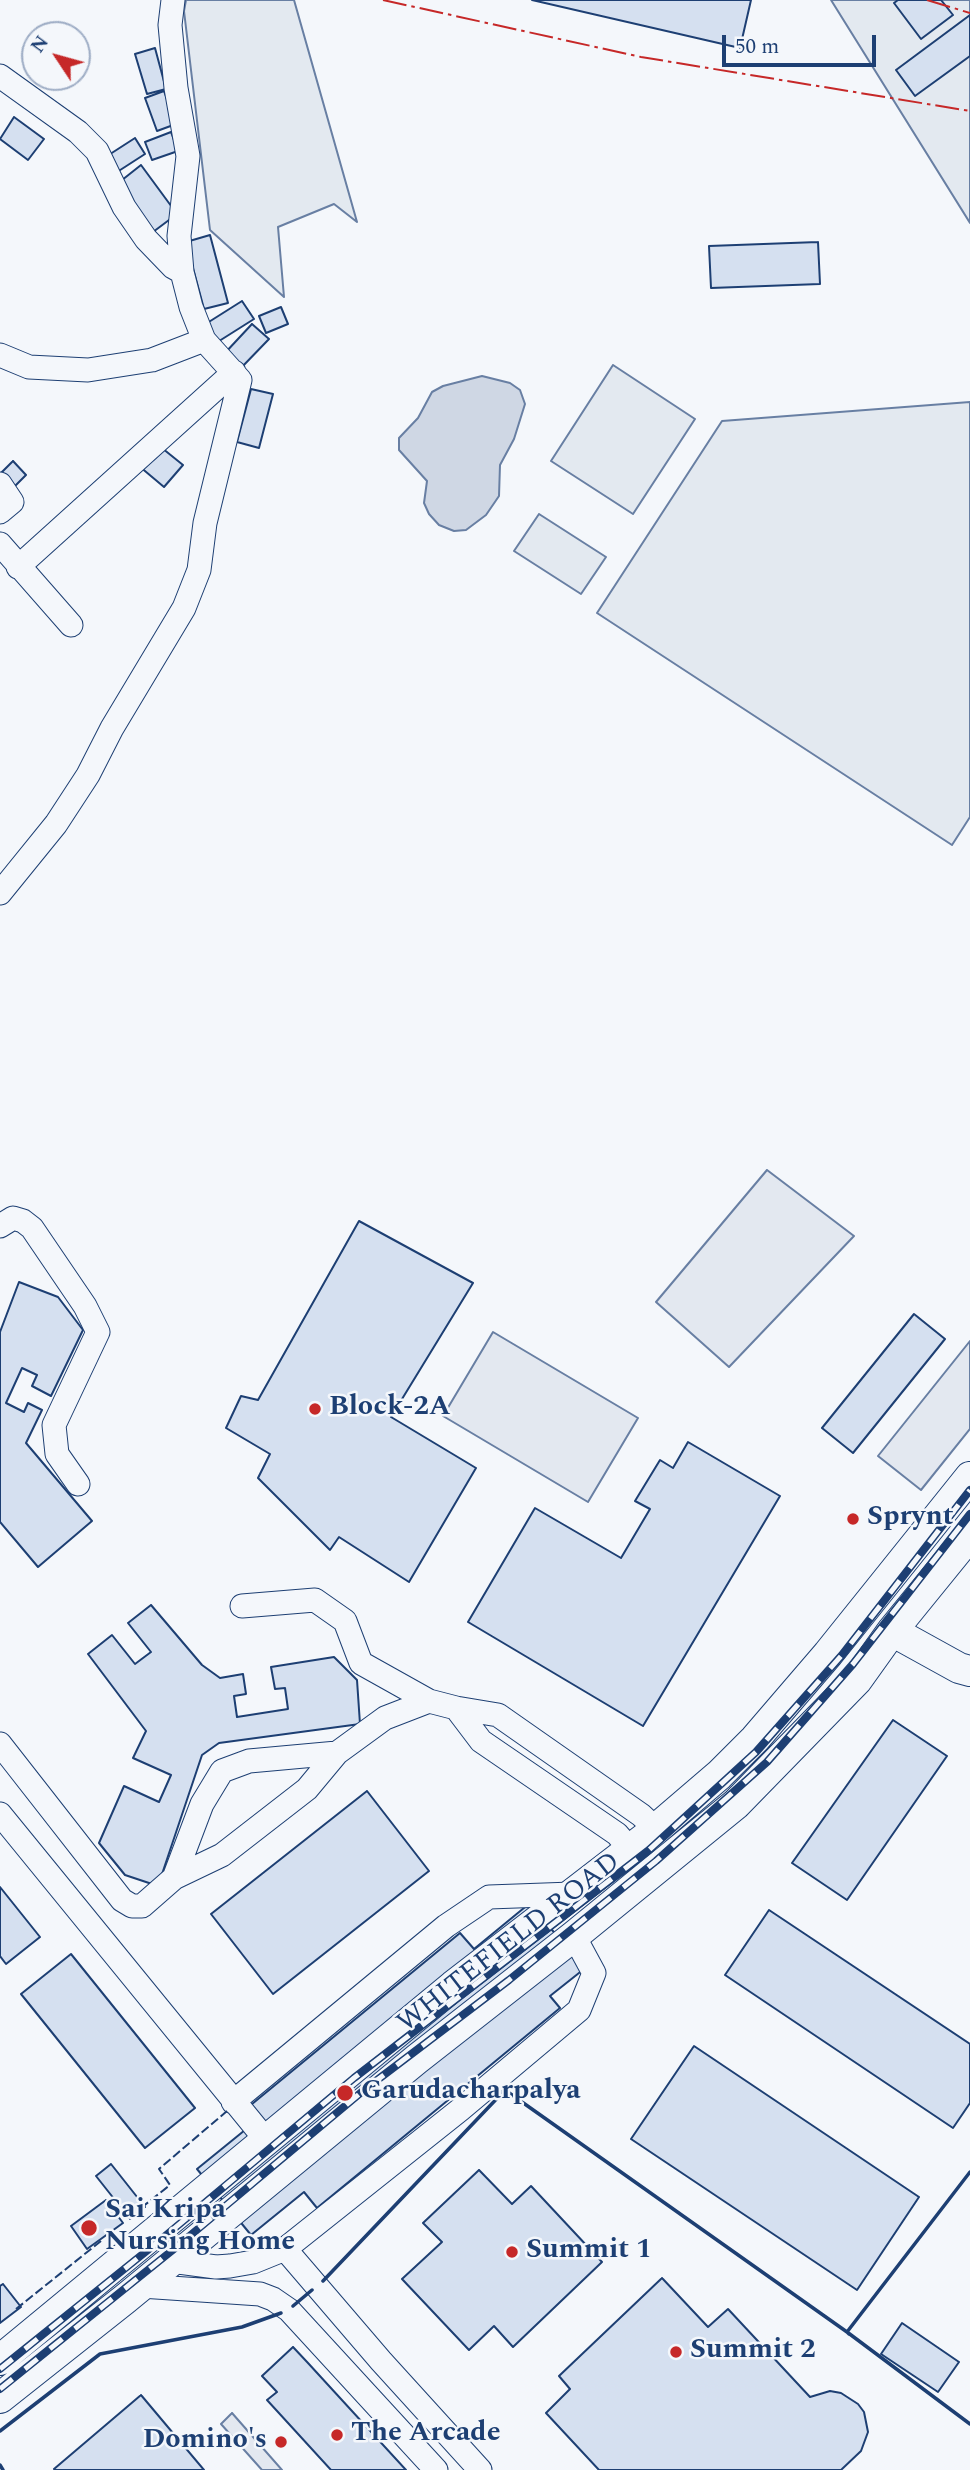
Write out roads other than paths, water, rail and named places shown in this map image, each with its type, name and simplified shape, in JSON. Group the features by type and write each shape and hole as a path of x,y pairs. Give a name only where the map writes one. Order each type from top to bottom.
{"main road":[{"name":"WHITEFIELD ROAD","path":"0,2360 453,1986 656,1829 719,1775 769,1724 828,1654 970,1477"},
{"path":"970,1535 892,1631 959,1668 970,1671"},
{"name":"WHITEFIELD ROAD","path":"0,2398 736,1804 857,1680 892,1631"},
{"path":"769,1724 794,1745"}],"street":[{"path":"0,893 56,824 82,785 112,728 184,608 199,570 205,523 240,380 204,340 191,307 182,272 179,236 188,156 176,88 170,24 173,0"},
{"path":"0,76 78,132 97,151 124,207 146,239 173,267 182,272"},
{"path":"0,355 29,367 88,370 152,360 204,340"},
{"path":"18,567 233,372"},
{"path":"0,484 12,502 0,512"},
{"path":"0,544 71,625"},
{"path":"0,1243 6,1222 23,1221 32,1228 85,1306 98,1332 54,1425 57,1454 78,1484"},
{"path":"242,1606 315,1600 345,1621 361,1663 429,1701 498,1715 641,1815 656,1829"},
{"path":"0,1744 122,1900 132,1906 142,1906 174,1878 222,1855 307,1789 337,1753 385,1718 429,1701"},
{"path":"456,1708 481,1741 617,1834 630,1849"},
{"path":"174,1878 202,1804 222,1771 249,1760 337,1753"},
{"path":"0,1814 266,2140"},
{"path":"233,2102 446,1926 489,1897 572,1894"},
{"path":"170,2262 230,2266 253,2262 285,2249 461,2109 579,2010 594,1973 574,1937"},
{"path":"285,2249 381,2361 480,2470"},
{"path":"141,2286 260,2294 273,2299 289,2310 436,2470"}],"railway":[{"path":"0,2369 164,2237 354,2078 649,1850 756,1752 842,1655 970,1490"},
{"path":"0,2389 174,2249 364,2090 509,1980 656,1861 767,1762 853,1664 970,1514"}],"place":[{"name":"Block-2A","path":"315,1409"},
{"name":"Sprynt","path":"853,1519"},
{"name":"Garudacharpalya","path":"345,2093"},
{"name":"Sai Kripa Nursing Home","path":"89,2228"},
{"name":"Summit 1","path":"512,2252"},
{"name":"Summit 2","path":"676,2352"},
{"name":"The Arcade","path":"337,2435"},
{"name":"Domino's","path":"281,2442"}]}
